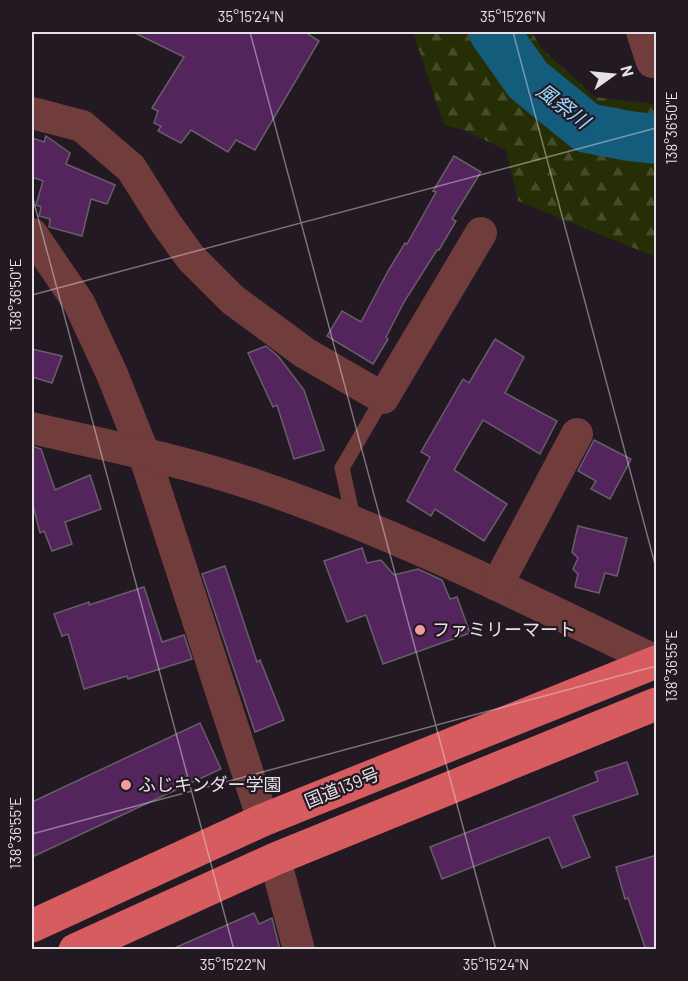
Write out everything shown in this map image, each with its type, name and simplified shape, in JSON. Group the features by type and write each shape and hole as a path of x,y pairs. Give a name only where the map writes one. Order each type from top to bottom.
{"highway":[{"name":"国道139号","path":"32,926 263,820 657,661"},
{"path":"75,950 275,859 657,704"}],"street":[{"path":"642,32 652,62 657,62"},
{"path":"32,112 82,126 131,168 191,258 233,300 305,353 383,398 481,233"},
{"path":"32,234 79,303 112,374 144,454 263,820"},
{"path":"32,428 144,454 251,484 354,522 497,585 657,661"},
{"path":"497,585 577,434"},
{"path":"275,859 299,950"}],"lane":[{"path":"354,522 342,468 383,398"}],"green space":[{"path":"413,32 532,32 541,48 595,97 656,104 656,257 518,201 506,150 463,130 444,125"}],"building":[{"path":"133,32 305,32 319,41 255,150 236,140 228,152 191,130 181,143 158,131 161,126 154,123 158,111 152,108 184,57"},
{"path":"46,136 70,153 66,164 115,185 107,204 91,199 82,236 49,227 50,219 39,216 41,207 36,205 43,181 32,177 32,138 44,142"},
{"path":"454,156 481,172 452,219 456,221 439,250 404,302 386,337 388,339 373,364 327,336 342,311 361,322 388,271 405,243 407,244 436,192 433,191"},
{"path":"495,339 524,357 505,393 557,421 540,454 483,420 454,470 507,504 484,541 435,509 431,516 407,501 430,457 421,452 463,379 469,383"},
{"path":"266,346 278,356 304,390 324,450 294,459 277,405 273,407 248,353"},
{"path":"32,349 62,356 52,383 32,377"},
{"path":"594,440 631,459 610,499 591,489 596,481 578,471"},
{"path":"32,446 41,449 55,490 90,475 101,509 65,522 72,544 52,551 44,531 40,533 32,501"},
{"path":"578,526 627,538 617,576 605,573 599,593 575,587 578,574 573,569 578,558 572,552"},
{"path":"362,548 367,563 381,560 394,575 418,569 442,580 450,599 457,597 470,633 383,664 366,615 347,622 324,561"},
{"path":"225,566 257,662 260,660 284,720 255,732 202,574"},
{"path":"144,587 162,642 184,635 192,659 128,679 127,676 84,689 68,634 62,636 54,614"},
{"name":"ふじキンダー学園","path":"200,723 221,769 32,857 32,802"},
{"path":"627,762 638,794 573,816 590,857 562,868 549,837 442,879 430,847 598,781 595,772"},
{"path":"657,855 657,950 646,950 628,898 625,899 616,867"},
{"path":"254,913 259,924 272,918 280,950 170,950"}],"waterway":[{"name":"風祭川","path":"494,32 528,80 587,128 656,139"}],"place":[{"name":"ファミリーマート","path":"420,630"},
{"name":"ふじキンダー学園","path":"126,785"}]}
